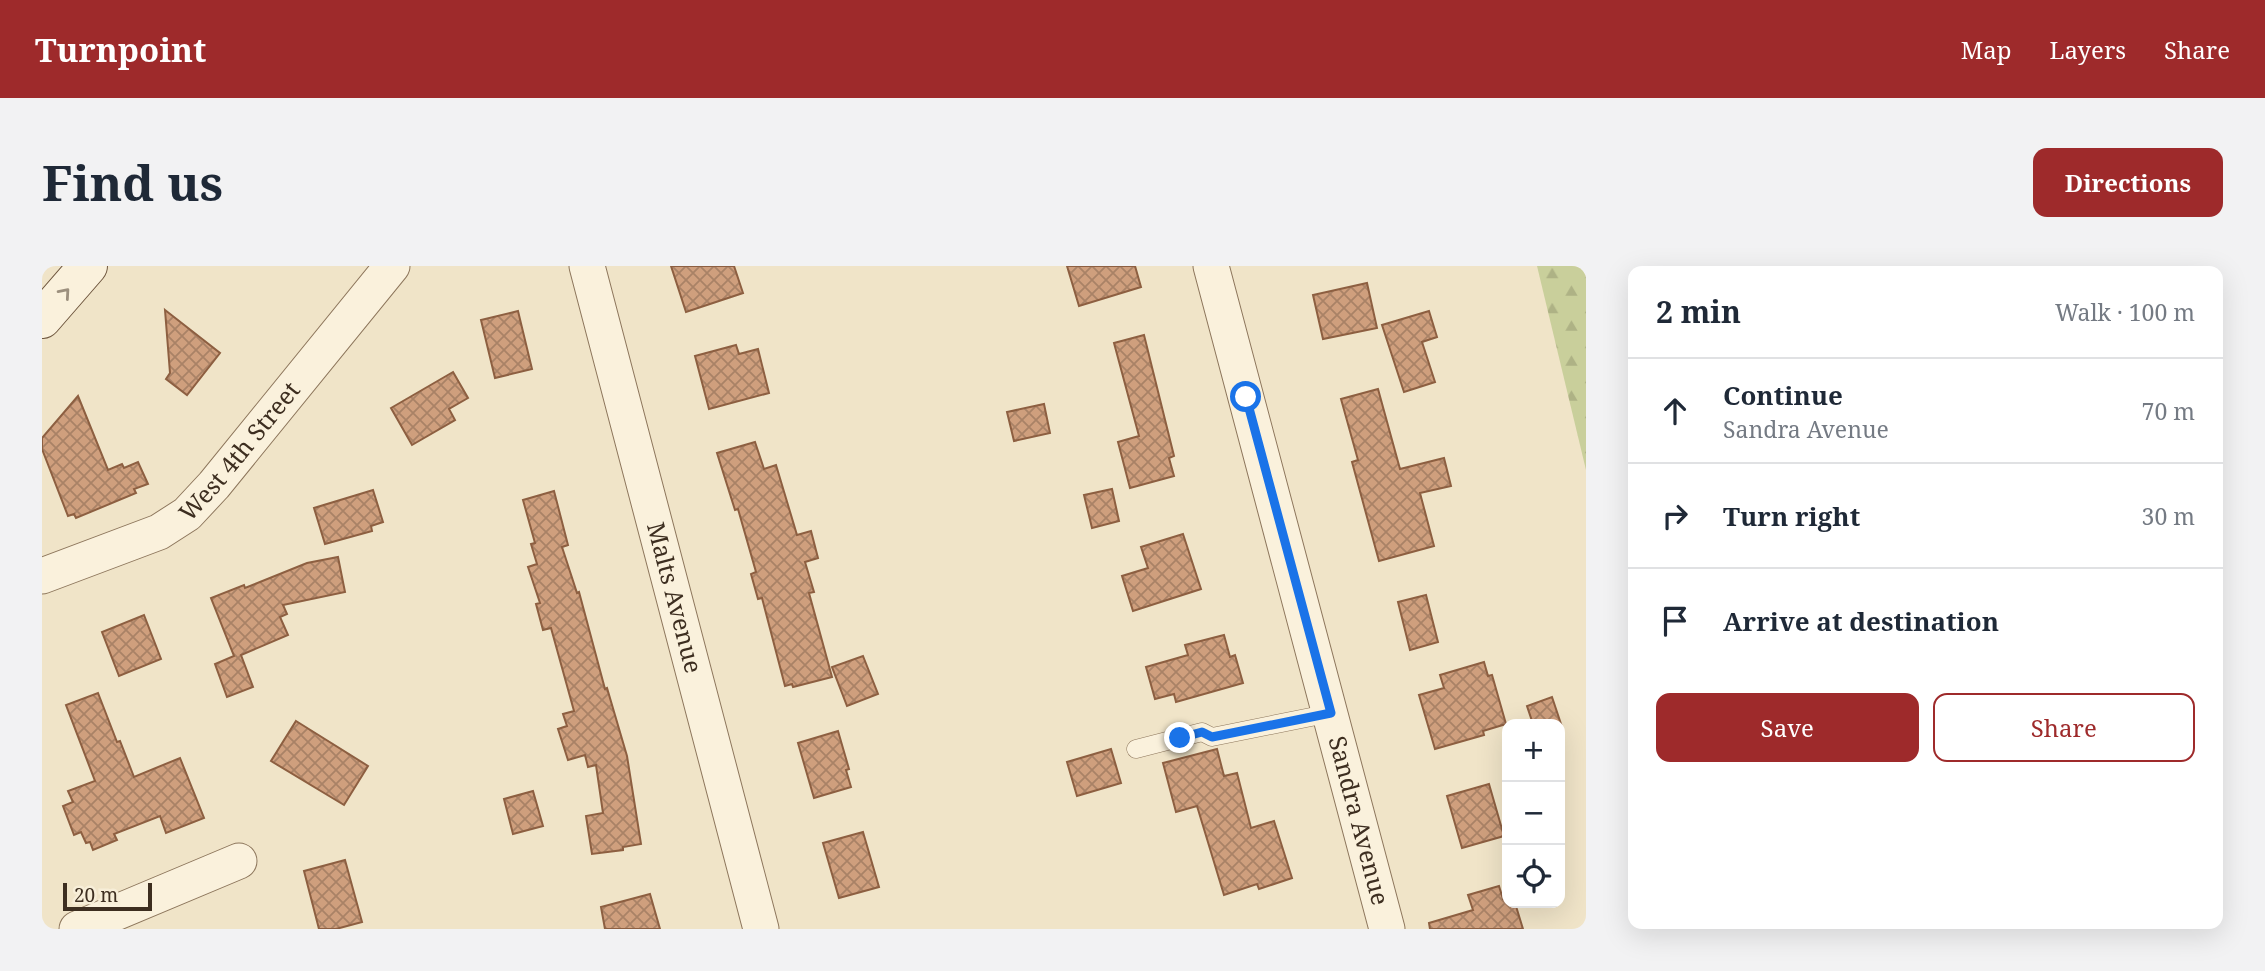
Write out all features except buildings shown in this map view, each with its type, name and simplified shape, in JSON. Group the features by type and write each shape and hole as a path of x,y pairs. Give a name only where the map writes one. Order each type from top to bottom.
{"main road":[{"path":"42,319 88,266"}],"street":[{"name":"West 4th Street","path":"42,576 159,532 187,514 214,485 392,266"},
{"name":"Malts Avenue","path":"587,266 761,929"},
{"name":"Sandra Avenue","path":"1211,266 1387,929"},
{"path":"77,929 239,861"}],"lane":[{"path":"1136,749 1202,732 1212,737 1331,713"}],"green space":[{"path":"1537,266 1586,266 1586,470"}],"route":[{"path":"1180,738 1202,732 1212,737 1331,713 1246,397"}]}
